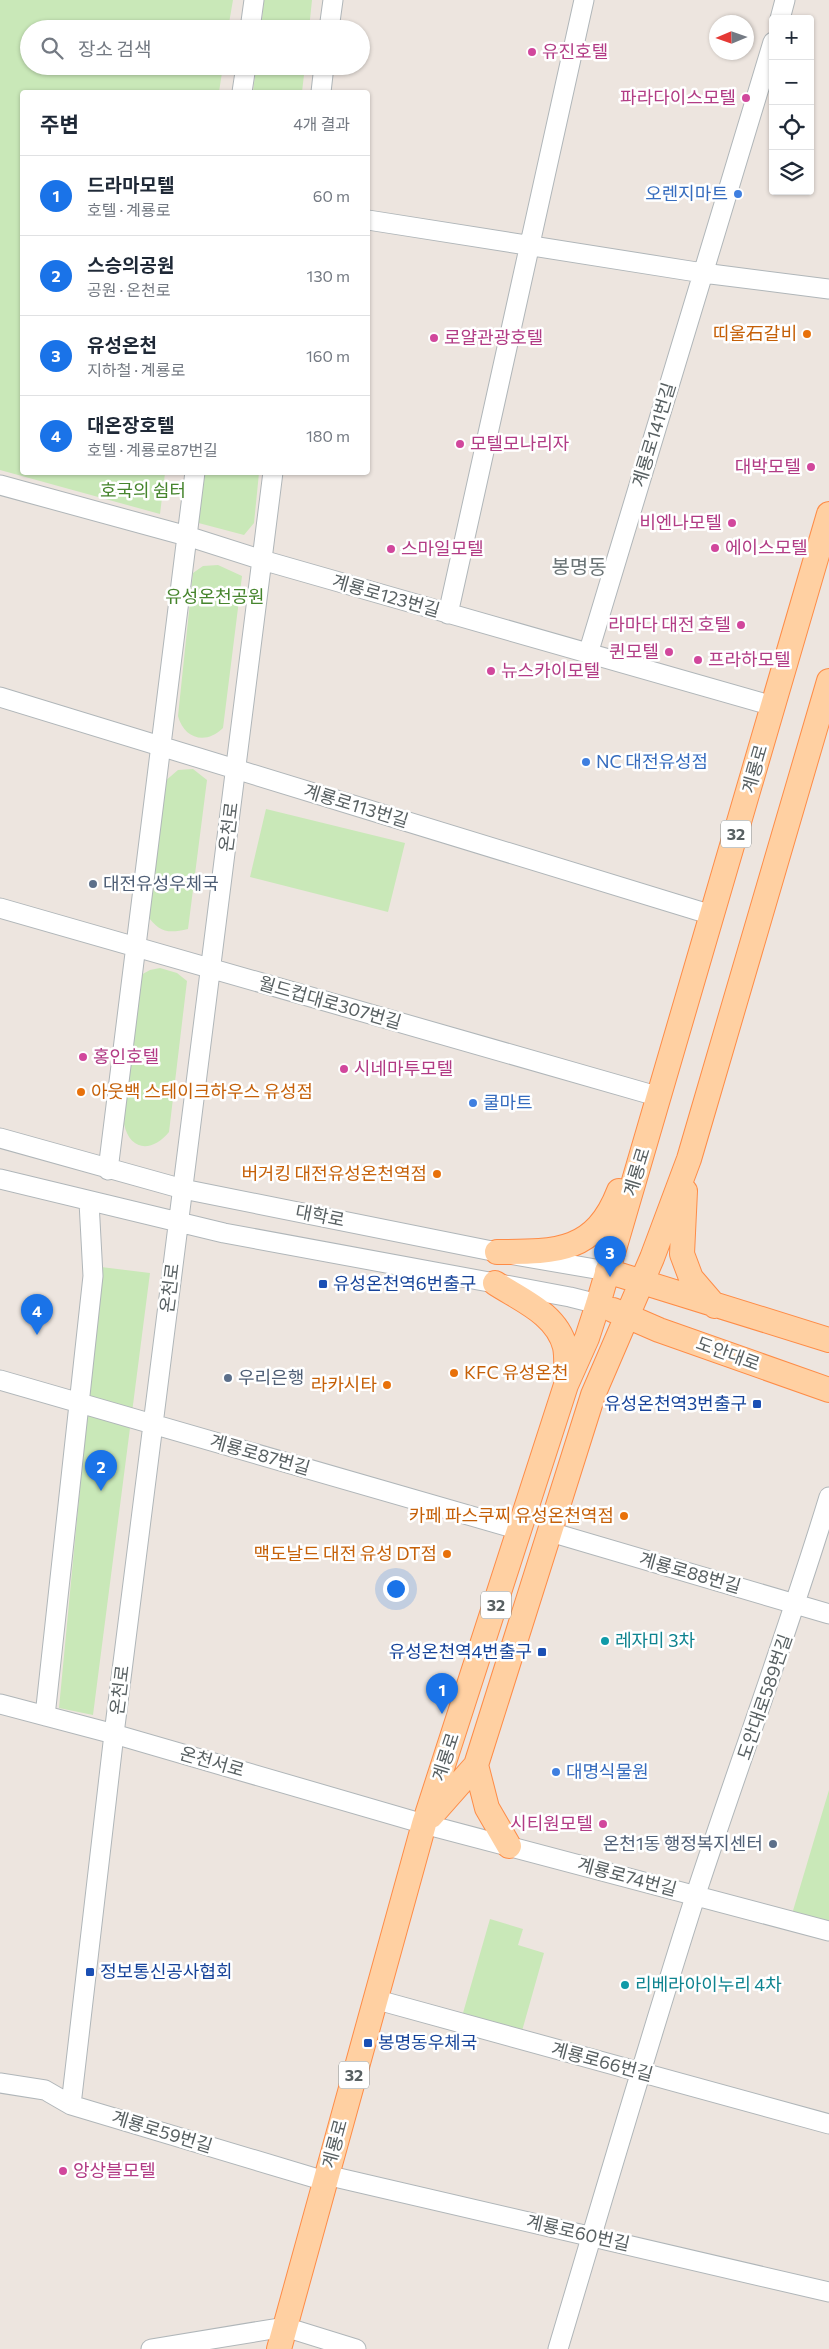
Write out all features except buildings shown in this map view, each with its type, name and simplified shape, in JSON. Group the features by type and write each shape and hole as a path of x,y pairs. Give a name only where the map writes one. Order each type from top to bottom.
{"main road":[{"name":"계룡로","path":"282,2338 424,1824 566,1385 587,1338 598,1304 827,525"},
{"name":"계룡로","path":"424,1824 476,1765 593,1394 628,1317 689,1159 829,681"},
{"path":"497,1252 546,1252 565,1248 586,1237 601,1226 612,1210 619,1190 642,1153"},
{"path":"689,1159 682,1216 682,1254 691,1278 715,1306"},
{"name":"대학로","path":"607,1271 641,1283"},
{"path":"495,1283 548,1317 560,1334 565,1349 566,1385"},
{"path":"641,1283 829,1340"},
{"name":"대학로","path":"598,1304 628,1317"},
{"name":"도안대로","path":"628,1317 829,1390"},
{"path":"476,1765 487,1808 509,1846"}],"street":[{"path":"251,20 254,0"},
{"path":"330,20 333,0"},
{"path":"448,614 584,0"},
{"path":"781,15 785,0"},
{"name":"계룡로141번길","path":"588,654 769,55"},
{"path":"242,90 245,75"},
{"path":"321,90 323,75"},
{"path":"370,220 703,273 829,289"},
{"path":"108,1170 195,475"},
{"name":"온천로","path":"71,2105 114,1734 273,475"},
{"name":"계룡로123번길","path":"0,485 187,536 262,560 448,614 773,706"},
{"name":"계룡로113번길","path":"0,697 712,915"},
{"name":"월드컵대로307번길","path":"0,908 660,1097"},
{"name":"대학로","path":"0,1138 108,1170 183,1189 497,1252 607,1271"},
{"name":"대학로","path":"0,1179 89,1202 224,1233 598,1304"},
{"path":"45,1716 93,1276 89,1202"},
{"name":"계룡로87번길","path":"0,1380 520,1530"},
{"name":"도안대로589번길","path":"558,2349 640,2072 696,1896 797,1604 829,1497"},
{"name":"계룡로88번길","path":"550,1532 829,1614"},
{"name":"온천서로","path":"0,1704 114,1734 424,1824"},
{"name":"계룡로74번길","path":"424,1824 829,1931"},
{"name":"계룡로66번길","path":"374,2000 829,2124"},
{"name":"계룡로59번길","path":"0,2083 44,2090 71,2105 326,2178"},
{"name":"계룡로60번길","path":"326,2178 829,2292"},
{"path":"151,2349 282,2338 356,2349"}],"green space":[{"name":"호국의 쉼터","path":"0,0 233,0 230,20 20,20 20,75 222,75 219,90 20,90 20,475 165,475 160,514 0,470"},
{"path":"264,0 312,0 310,20 262,20"},
{"path":"255,75 304,75 302,90 253,90"},
{"name":"유성온천공원","path":"198,475 259,475 254,523 244,535 191,521"},
{"name":"유성온천공원","path":"218,565 242,576 223,728 210,737 203,738 196,737 185,730 178,716 193,573 203,566"},
{"path":"193,769 207,780 188,929 169,931 159,928 146,914 164,782 178,770"},
{"path":"266,809 405,843 388,912 250,877"},
{"path":"160,968 177,973 187,981 169,1132 156,1143 143,1146 131,1140 124,1124 139,976 150,970"},
{"path":"101,1267 150,1273 93,1715 59,1708"},
{"path":"829,1790 829,1925 792,1914"},
{"path":"490,1919 523,1929 518,1945 544,1953 522,2031 463,2013"}],"place":[{"name":"유진호텔","path":"532,52"},
{"name":"파라다이스모텔","path":"746,98"},
{"name":"오렌지마트","path":"738,194"},
{"name":"띠울石갈비","path":"807,334"},
{"name":"로얄관광호텔","path":"434,338"},
{"name":"모텔모나리자","path":"460,444"},
{"name":"대박모텔","path":"811,467"},
{"name":"비엔나모텔","path":"732,523"},
{"name":"에이스모텔","path":"715,548"},
{"name":"스마일모텔","path":"391,549"},
{"name":"라마다 대전 호텔","path":"741,625"},
{"name":"퀸모텔","path":"669,652"},
{"name":"프라하모텔","path":"698,660"},
{"name":"뉴스카이모텔","path":"491,671"},
{"name":"NC 대전유성점","path":"586,762"},
{"name":"대전유성우체국","path":"93,884"},
{"name":"홍인호텔","path":"83,1057"},
{"name":"시네마투모텔","path":"344,1069"},
{"name":"아웃백 스테이크하우스 유성점","path":"81,1092"},
{"name":"쿨마트","path":"473,1103"},
{"name":"버거킹 대전유성온천역점","path":"437,1174"},
{"name":"유성온천","path":"610,1277"},
{"name":"유성온천역6번출구","path":"323,1284"},
{"name":"대온장호텔","path":"37,1335"},
{"name":"KFC 유성온천","path":"454,1373"},
{"name":"우리은행","path":"228,1378"},
{"name":"라카시타","path":"387,1385"},
{"name":"유성온천역3번출구","path":"757,1404"},
{"name":"스승의공원","path":"101,1491"},
{"name":"카페 파스쿠찌 유성온천역점","path":"624,1516"},
{"name":"맥도날드 대전 유성 DT점","path":"447,1554"},
{"name":"레자미 3차","path":"605,1641"},
{"name":"유성온천역4번출구","path":"542,1652"},
{"name":"드라마모텔","path":"442,1714"},
{"name":"대명식물원","path":"556,1772"},
{"name":"시티원모텔","path":"603,1824"},
{"name":"온천1동 행정복지센터","path":"773,1844"},
{"name":"정보통신공사협회","path":"90,1972"},
{"name":"리베라아이누리 4차","path":"625,1985"},
{"name":"봉명동우체국","path":"368,2043"},
{"name":"앙상블모텔","path":"63,2171"}],"district":[{"name":"봉명동","path":"579,567"}]}
